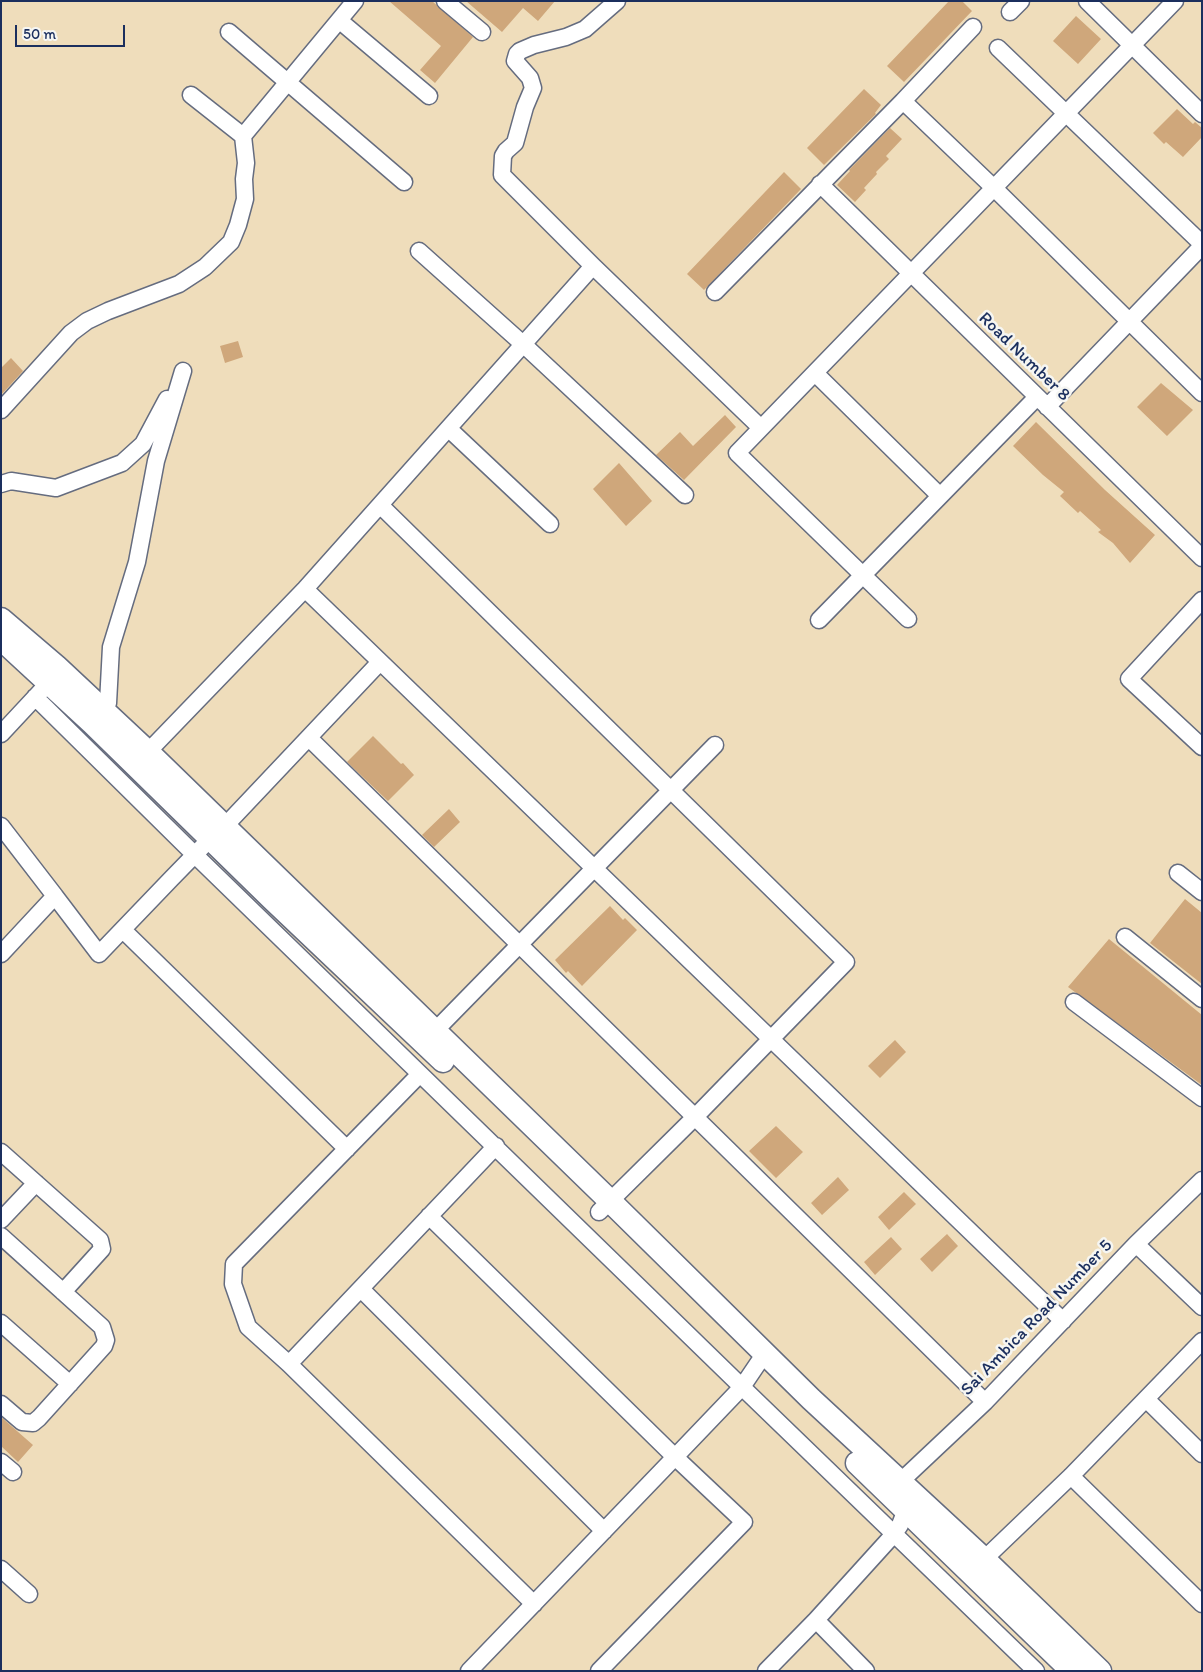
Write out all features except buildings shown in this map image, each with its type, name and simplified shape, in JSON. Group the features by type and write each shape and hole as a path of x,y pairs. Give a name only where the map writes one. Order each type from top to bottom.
{"street":[{"path":"243,136 355,1"},
{"path":"445,1 482,32"},
{"path":"617,1 584,29 534,45 517,54 515,61 530,78 533,88 525,107 515,143 503,156 502,175 761,428"},
{"path":"1087,1 1202,114"},
{"path":"908,619 737,453 1175,1"},
{"path":"340,21 429,96"},
{"path":"715,292 903,101 973,26"},
{"path":"229,32 404,182"},
{"path":"819,620 940,496 1130,322 1202,245 998,48"},
{"path":"1,410 71,333 87,321 179,284 204,267 231,242 245,199 244,179 246,163 243,136 191,94"},
{"path":"903,101 1202,393"},
{"name":"Road Number 8","path":"820,184 1202,558"},
{"path":"419,251 524,345 685,496"},
{"path":"142,759 305,589 594,266"},
{"path":"1,484 11,481 56,488 122,464 143,444 183,371 156,461 137,562 111,647 108,703 98,717"},
{"path":"815,373 940,496"},
{"path":"449,429 550,524"},
{"path":"380,505 846,962 695,1117 604,1206"},
{"path":"305,589 1063,1321"},
{"path":"1202,600 1129,679 1202,747"},
{"path":"1,618 98,717 761,1359 811,1399 977,1566 1072,1671"},
{"path":"1,639 42,690 195,855 496,1146 742,1388 1036,1671"},
{"path":"1,826 99,954 310,738 380,662"},
{"path":"42,690 98,717"},
{"path":"1,734 42,690"},
{"path":"310,738 985,1402"},
{"path":"429,1037 715,745"},
{"path":"1178,873 1202,892"},
{"path":"1,954 55,896"},
{"path":"123,930 347,1149"},
{"path":"1125,937 1202,999"},
{"path":"1074,1002 1202,1098"},
{"path":"420,1074 234,1264 233,1284 248,1327 289,1364 534,1604"},
{"path":"289,1364 496,1146"},
{"path":"1,1152 100,1240 102,1249 63,1292"},
{"name":"Sai Ambica Road Number 5","path":"906,1495 985,1402 1136,1244 1202,1180"},
{"path":"1,1220 36,1183"},
{"path":"429,1216 744,1522 599,1671"},
{"path":"1,1236 102,1327 106,1340 104,1346 33,1423 22,1422 1,1404"},
{"path":"1136,1244 1202,1307"},
{"path":"361,1289 604,1531"},
{"path":"1,1323 70,1384"},
{"path":"977,1566 1071,1476 1202,1341"},
{"path":"469,1671 742,1388 761,1359"},
{"path":"1146,1399 1202,1454"},
{"path":"1071,1476 1202,1604"},
{"path":"766,1671 816,1620 894,1534 900,1525 906,1495"},
{"path":"977,1566 1100,1671"},
{"path":"1,1569 30,1594"},
{"path":"816,1620 866,1671"}]}
